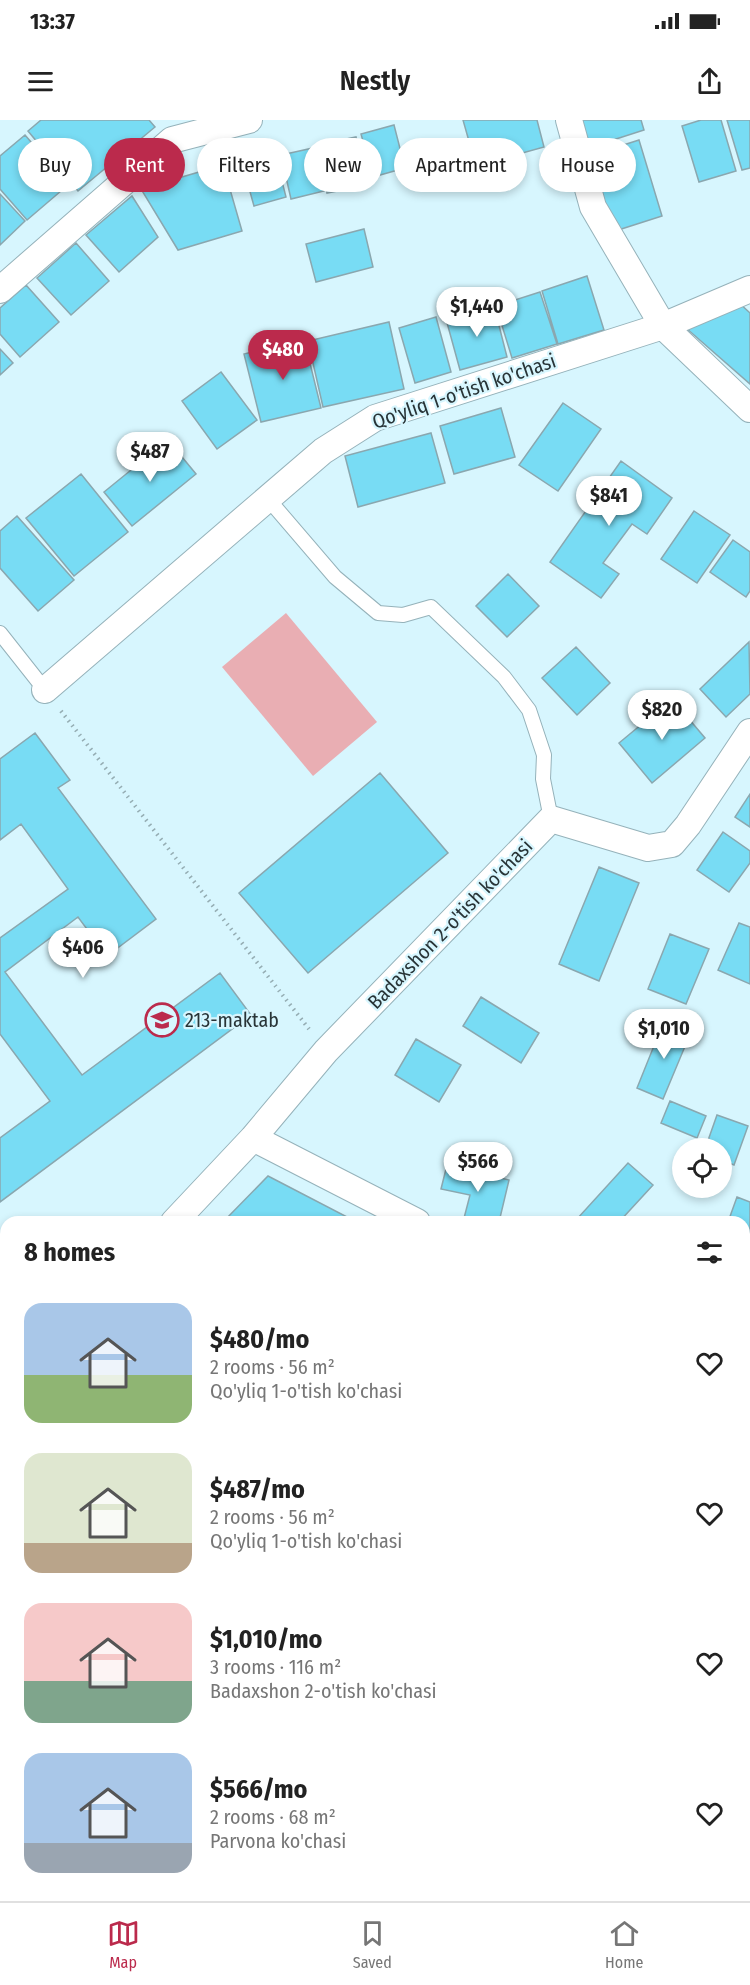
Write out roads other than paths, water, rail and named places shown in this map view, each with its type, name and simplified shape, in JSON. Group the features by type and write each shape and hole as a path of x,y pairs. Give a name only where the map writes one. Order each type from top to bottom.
{"street":[{"path":"0,290 172,141 249,120"},
{"path":"569,120 593,207 663,326 750,409"},
{"name":"Qo'yliq 1-o'tish ko'chasi","path":"45,690 323,451 375,417 663,326 750,289"},
{"path":"551,819 648,848 672,844 688,825 750,732"},
{"name":"Badaxshon 2-o'tish ko'chasi","path":"180,1216 253,1138 326,1051 551,819"},
{"path":"253,1138 405,1216"}],"lane":[{"path":"268,500 335,578 378,613 403,615 432,607 504,677 529,710 544,755 543,779 551,819"},
{"path":"0,633 45,690"}],"place":[{"name":"213-maktab","path":"162,1020"}]}
